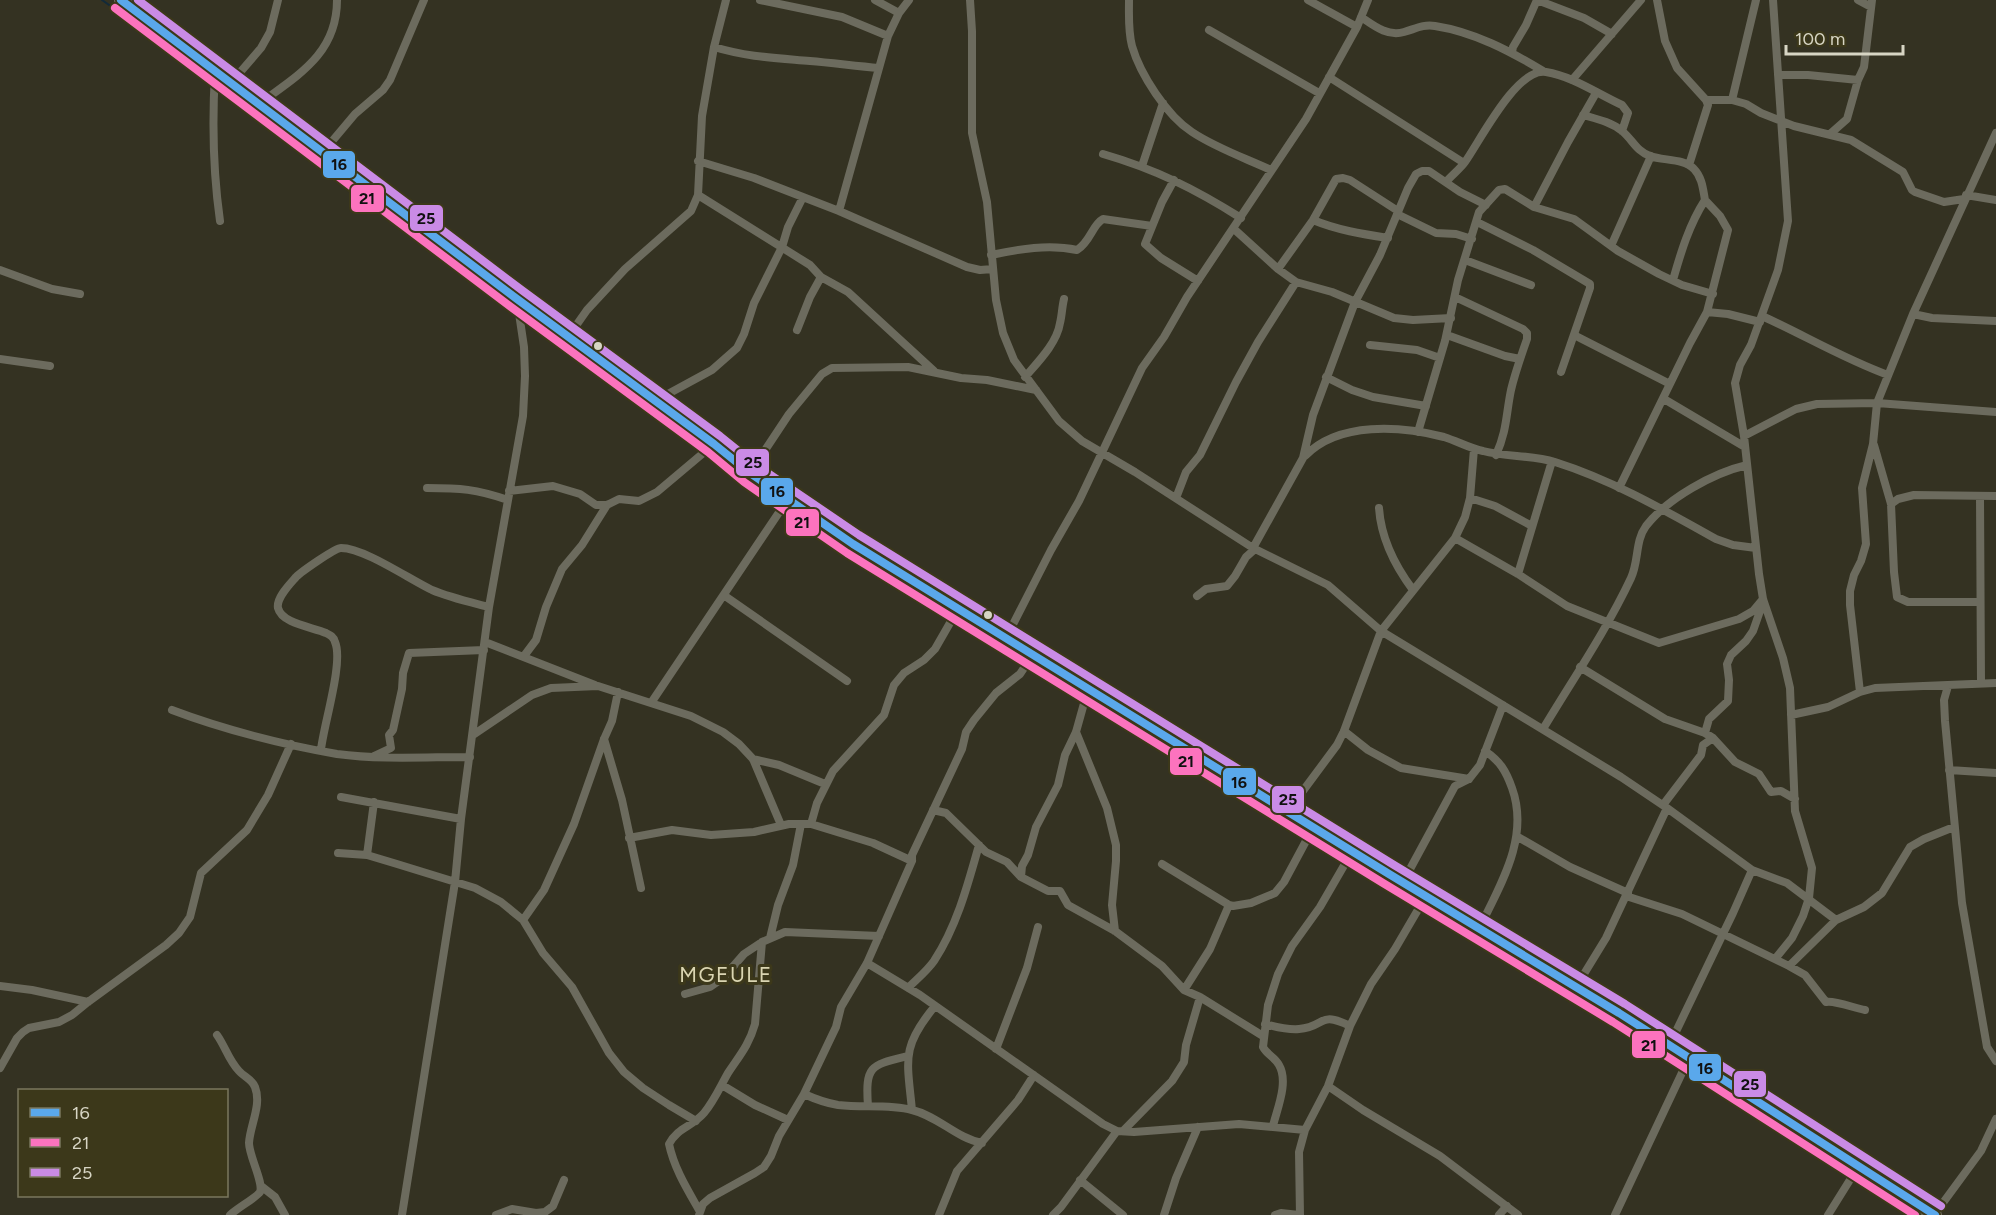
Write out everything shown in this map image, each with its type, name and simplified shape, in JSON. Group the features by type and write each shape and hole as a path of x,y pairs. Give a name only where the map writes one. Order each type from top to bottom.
{"main road":[{"path":"121,0 215,73 750,473 853,544 1619,1013 1934,1215"}],"street":[{"path":"230,84 261,48 270,32 278,0"},
{"path":"259,104 301,73 321,54 337,18 337,0"},
{"path":"323,152 355,114 387,85 424,0"},
{"path":"568,337 587,310 625,269 691,211 698,195 702,116 714,47 726,0"},
{"path":"760,0 842,17 888,36"},
{"path":"875,0 900,13"},
{"path":"839,211 888,36 909,0"},
{"path":"970,0 972,133 987,202 996,300 1003,333 1014,360 1059,421 1082,441 1254,549 1328,585 1381,631 1665,806 1752,870 1787,883 1836,920"},
{"path":"1128,0 1128,24 1138,61 1163,103 1178,122 1194,133 1272,170"},
{"path":"1308,0 1357,27"},
{"path":"1006,638 1103,453 1143,368 1306,119 1357,27 1368,0"},
{"path":"1512,52 1537,0 1584,18 1612,34"},
{"path":"1572,80 1641,0"},
{"path":"1657,0 1665,41 1677,68 1706,100 1707,111 1689,165"},
{"path":"1732,100 1756,0"},
{"path":"1773,0 1788,221 1778,270 1735,383 1744,436 1762,601 1788,673 1795,811 1812,868 1809,898 1803,916 1792,938 1775,958"},
{"path":"1830,134 1847,119 1864,67 1871,3 1858,0"},
{"path":"1361,17 1389,33 1402,33 1423,26 1433,26 1477,38 1512,52 1543,71 1572,80 1627,109 1627,119 1622,131"},
{"path":"1209,30 1319,93"},
{"path":"714,47 769,59 879,68"},
{"path":"1446,182 1464,164 1512,93 1533,73 1543,71"},
{"path":"215,73 213,146 220,220"},
{"path":"1778,75 1808,75 1858,80"},
{"path":"1329,77 1464,164"},
{"path":"1534,207 1596,93"},
{"path":"1706,100 1732,100 1794,126 1851,140 1903,172 1915,192 1944,202 1965,197 1996,200"},
{"path":"1142,166 1163,103"},
{"path":"1583,115 1609,123 1622,131 1634,147 1651,156 1689,165 1696,171 1702,184 1705,200 1720,216 1728,230 1707,312 1620,488"},
{"path":"1860,692 1850,591 1866,544 1862,488 1874,444 1877,403 1913,314 1996,133"},
{"path":"1103,154 1142,166 1174,180 1241,218"},
{"path":"1611,246 1651,156"},
{"path":"698,161 754,178 839,211 967,267 980,270 993,269"},
{"path":"1197,596 1206,589 1227,586 1235,576 1245,557 1254,549 1303,458 1313,415 1355,302 1388,238 1408,188 1418,172 1429,171 1460,192 1486,205"},
{"path":"1278,269 1338,178 1350,180 1398,212 1436,233 1472,238"},
{"path":"1174,180 1152,226 1146,247 1198,281"},
{"path":"1418,432 1447,335 1455,297 1479,212 1499,190 1505,189 1534,207 1574,219 1611,246 1682,285 1713,294"},
{"path":"698,195 810,265 821,277 848,292 935,372"},
{"path":"655,401 712,370 737,348 754,303 782,248 788,227 803,197"},
{"path":"1673,280 1685,239 1705,200"},
{"path":"992,255 1022,248 1077,250 1085,245 1097,222 1103,219 1152,226"},
{"path":"1313,219 1354,233 1388,238"},
{"path":"1477,222 1533,250 1590,284 1561,372"},
{"path":"1234,229 1278,269 1296,282 1332,292 1382,314 1402,320 1451,318"},
{"path":"1465,260 1531,285"},
{"path":"0,270 52,289 80,294"},
{"path":"797,330 821,277"},
{"path":"1176,498 1186,472 1200,455 1242,372 1296,282"},
{"path":"1455,297 1523,329 1527,335 1510,392 1506,426 1496,454"},
{"path":"402,1215 455,882 489,607 523,416 525,376 522,322 517,299"},
{"path":"1025,377 1057,334 1064,299"},
{"path":"1707,312 1761,319 1790,329 1857,364 1888,375"},
{"path":"1913,314 1932,318 1996,321"},
{"path":"1447,335 1505,356 1520,359"},
{"path":"1574,335 1670,384"},
{"path":"1370,345 1417,350 1440,358"},
{"path":"0,359 50,366"},
{"path":"750,473 789,414 822,374 832,368 908,367 1036,390"},
{"path":"1326,377 1373,397 1426,406"},
{"path":"1664,399 1745,447"},
{"path":"1744,436 1796,409 1817,404 1877,403 1996,412"},
{"path":"1303,458 1321,442 1356,430 1418,432 1446,438 1474,449 1496,454 1552,461 1600,478 1716,539 1756,549"},
{"path":"427,488 464,488 508,495 554,486 580,494 596,505 607,505 619,499 639,501 657,492 714,444"},
{"path":"1874,444 1892,504 1897,597 1908,602 1980,603"},
{"path":"1288,811 1337,745 1381,631 1455,538 1465,517 1470,498 1474,449"},
{"path":"1518,574 1552,461"},
{"path":"1543,729 1608,623 1632,576 1637,562 1641,534 1662,509 1726,470 1747,465"},
{"path":"1892,504 1898,499 1914,495 1996,496"},
{"path":"1980,496 1981,683"},
{"path":"1470,498 1495,506 1532,525"},
{"path":"651,703 788,499"},
{"path":"524,656 539,633 546,607 562,569 582,545 607,505"},
{"path":"1379,508 1382,530 1391,552 1402,575 1413,590"},
{"path":"1455,538 1518,574 1567,606 1651,640 1666,643 1739,619 1762,601"},
{"path":"321,750 323,734 328,722 336,668 335,640 330,635 289,620 279,611 278,606 283,594 306,567 321,560 335,549 353,550 432,590 452,598 489,607"},
{"path":"725,596 847,681"},
{"path":"1705,734 1709,719 1728,701 1727,664 1731,655 1753,631 1762,601"},
{"path":"958,609 935,649 924,660 904,673 894,685 884,715 833,771 825,784 806,824 766,940 755,1024 745,1052 703,1114 677,1132 669,1143 676,1168 699,1213 710,1197 764,1167 804,1094 836,1027 841,1007 867,963 912,861 912,855 962,749 966,732 996,693 1020,674 1034,653"},
{"path":"372,757 391,748 389,735 393,730 409,652 484,646 524,656 598,686 691,716 723,732 740,744 753,759 781,825"},
{"path":"1580,667 1665,719 1713,738 1735,762 1759,774 1771,792 1781,791 1795,799"},
{"path":"1791,715 1828,707 1860,692 1875,688 1996,683"},
{"path":"473,735 532,695 551,688 598,686"},
{"path":"1948,686 1944,700 1962,903 1987,1047 1996,1061"},
{"path":"1931,687 1944,700"},
{"path":"1021,877 1022,866 1028,855 1036,827 1058,785 1065,755 1076,732 1088,689"},
{"path":"523,920 544,890 574,824 612,721 618,692"},
{"path":"1403,882 1449,794 1455,786 1469,779 1480,765 1503,705"},
{"path":"172,710 206,723 337,754 372,757 470,757"},
{"path":"1344,731 1368,750 1401,768 1469,779"},
{"path":"1076,732 1107,808 1116,845 1112,905 1115,931"},
{"path":"1576,987 1606,938 1665,806 1701,755 1703,745 1713,738"},
{"path":"604,739 622,800 641,888"},
{"path":"0,1068 17,1038 23,1032 29,1028 59,1022 72,1015 166,945 178,933 190,917 201,873 247,830 268,795 291,744"},
{"path":"1479,929 1504,878 1518,837 1517,805 1507,776 1502,765 1485,751"},
{"path":"753,759 779,765 825,784"},
{"path":"1949,770 1996,773"},
{"path":"341,797 461,819"},
{"path":"367,855 374,802"},
{"path":"933,810 946,813 986,852 1007,862 1021,877 1048,891 1060,891 1068,905 1115,931 1162,966 1184,990 1200,997 1263,1036"},
{"path":"629,838 672,830 711,835 753,831 781,825 806,824 873,843 912,861"},
{"path":"1162,864 1229,905 1251,903 1275,893 1284,882 1314,826"},
{"path":"1789,966 1836,920 1864,907 1882,893 1910,847 1954,826"},
{"path":"1518,837 1570,867 1627,895 1682,914 1775,958 1805,975 1826,1002 1832,1001 1865,1010"},
{"path":"908,988 933,962 947,937 966,888 979,845"},
{"path":"1273,1126 1281,1094 1282,1077 1280,1065 1264,1050 1263,1036 1268,1005 1278,974 1292,946 1320,907 1353,850"},
{"path":"339,853 367,855 475,888 523,920 543,953 572,987 609,1053 619,1065 643,1088 696,1121"},
{"path":"1669,1046 1752,870"},
{"path":"1275,1215 1299,1215 1299,1152 1305,1130 1328,1086 1350,1026 1371,984 1395,949 1426,896"},
{"path":"1184,990 1210,949 1229,905"},
{"path":"996,1049 1027,968 1038,927"},
{"path":"685,994 710,987 723,978 744,954 766,940 785,932 879,936"},
{"path":"867,963 935,1006 1103,1124 1120,1131 1239,1125 1305,1130"},
{"path":"0,986 88,1002"},
{"path":"1053,1215 1120,1131 1172,1081 1184,1062 1186,1045 1200,997"},
{"path":"912,1110 908,1056 911,1040 935,1006"},
{"path":"1265,1024 1302,1029 1324,1019 1332,1018 1350,1026"},
{"path":"217,1035 239,1071 252,1081 255,1087 257,1094 249,1143 251,1158 261,1186 275,1197 285,1215"},
{"path":"868,1106 867,1089 873,1067 908,1056"},
{"path":"1615,1215 1689,1058"},
{"path":"939,1215 957,1171 1018,1100 1034,1075"},
{"path":"722,1085 755,1105 789,1120"},
{"path":"1328,1086 1362,1110 1440,1156 1518,1215"},
{"path":"804,1094 823,1102 839,1105 912,1110 935,1119 971,1141 982,1143"},
{"path":"1934,1215 1994,1133 1996,1119"},
{"path":"1164,1215 1176,1178 1198,1127"},
{"path":"1828,1215 1858,1167"},
{"path":"496,1215 512,1209 536,1213 545,1212 553,1206 564,1180"},
{"path":"1080,1180 1123,1215"},
{"path":"230,1215 257,1196 261,1186"},
{"path":"1499,1215 1506,1206"}],"waterway":[{"path":"102,0 195,66"},
{"path":"359,188 505,302"},
{"path":"529,320 555,335"},
{"path":"581,354 632,398 703,451"},
{"path":"708,455 826,538 889,577"}],"transit line":[{"name":"16","path":"121,0 750,473 853,544 1619,1013 1935,1215"},
{"name":"25","path":"138,0 756,465 859,535 1394,865 1625,1004 1941,1206"},
{"name":"21","path":"115,8 511,307 708,452 744,482 847,553 1613,1022 1915,1215"}],"district":[{"name":"MGEULE","path":"726,975"}]}
